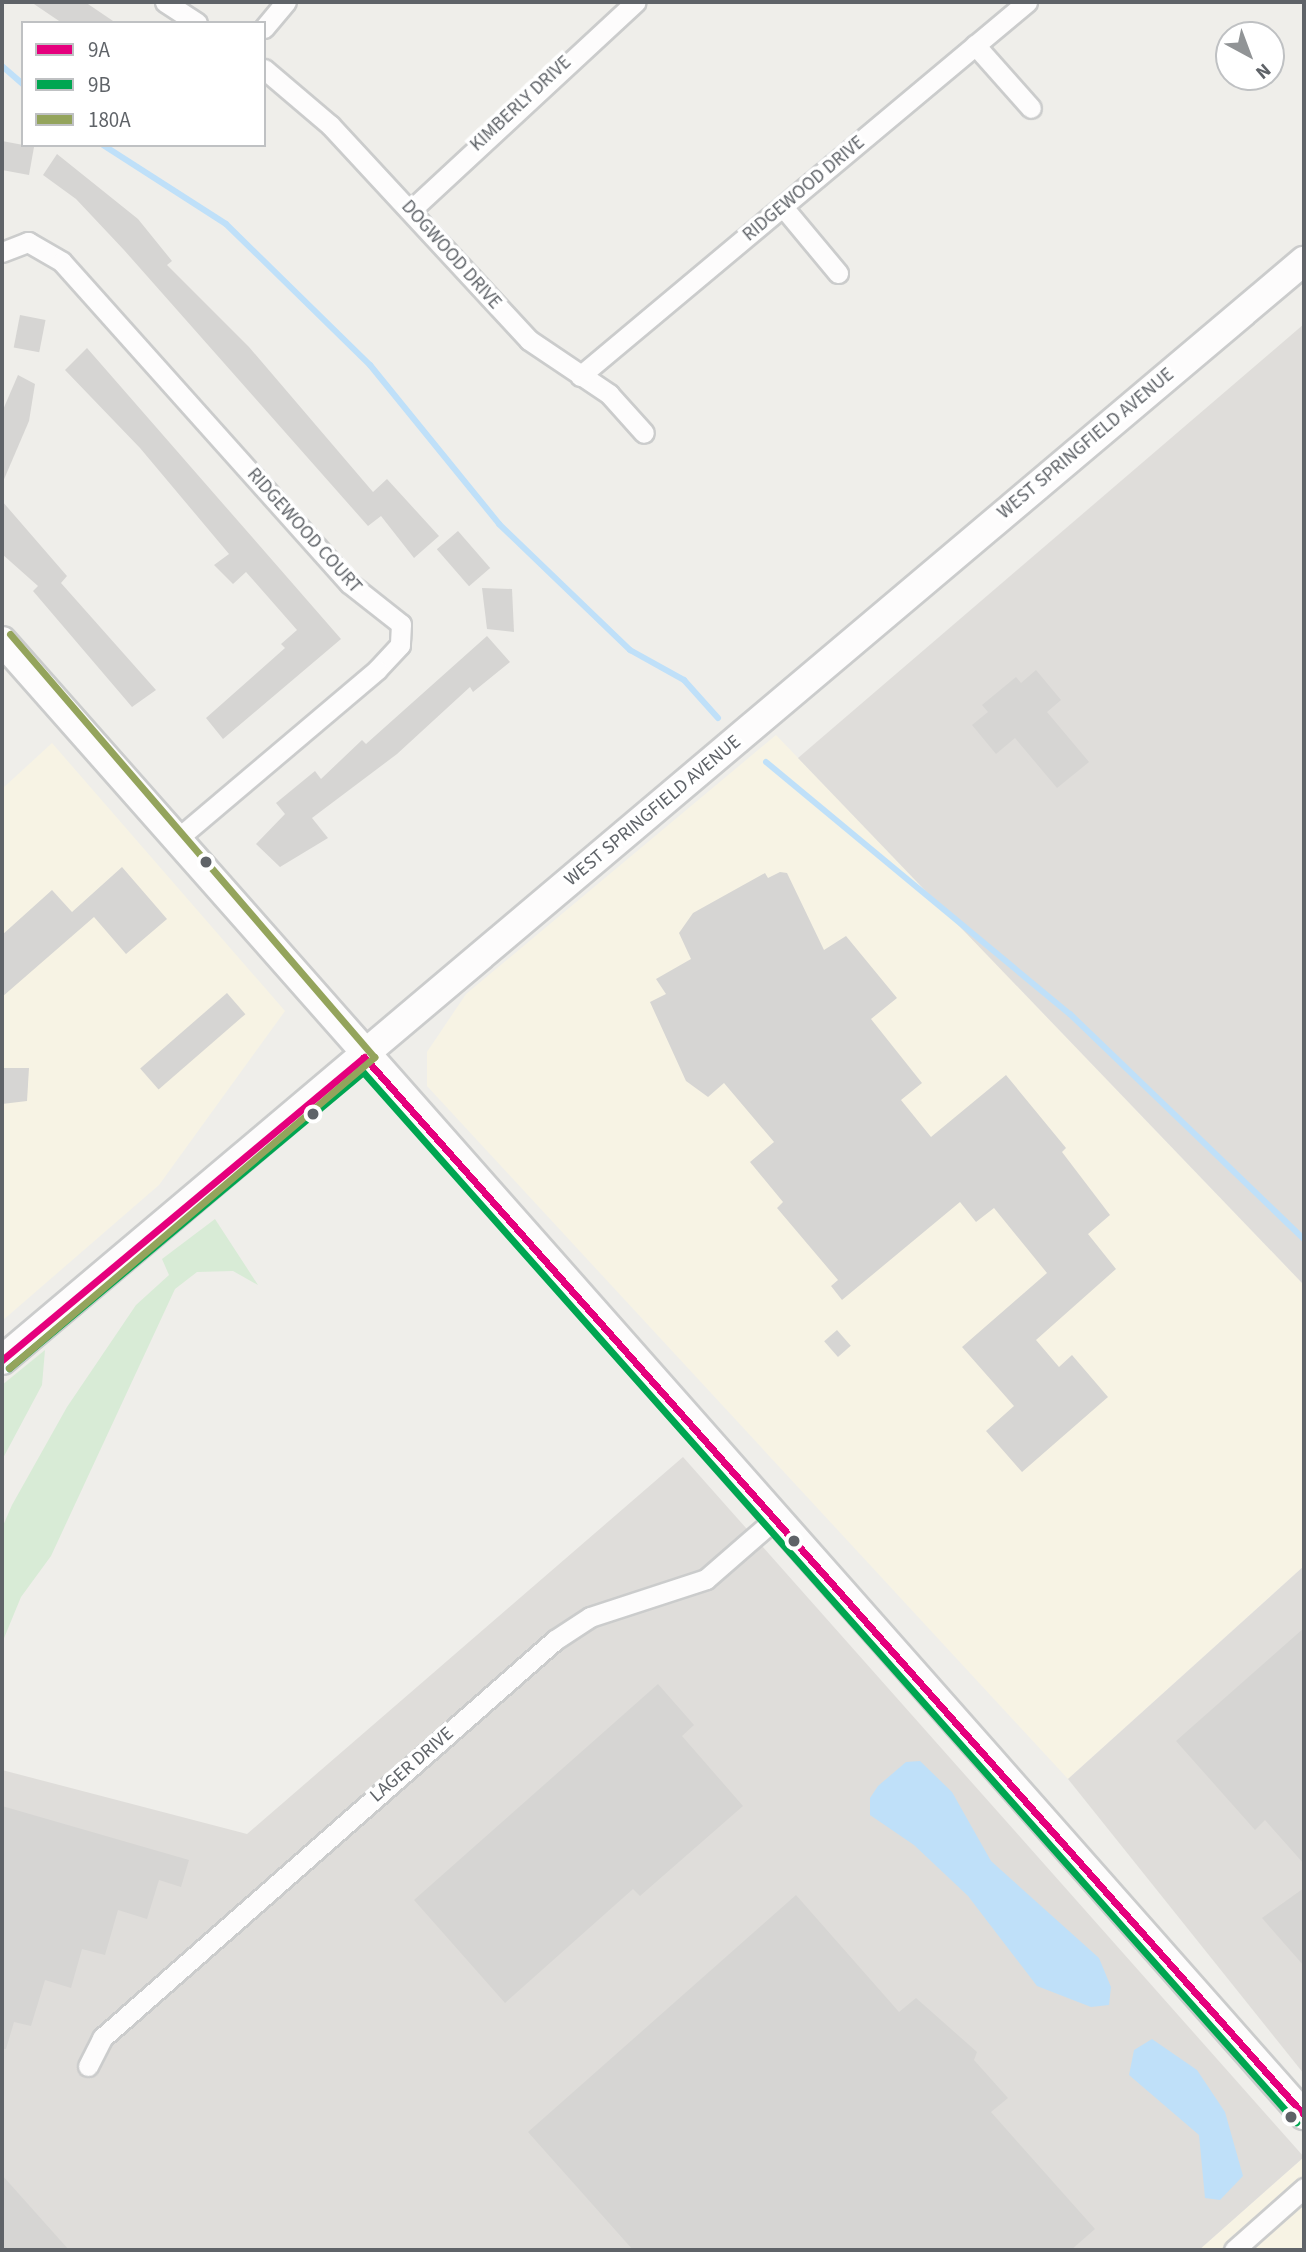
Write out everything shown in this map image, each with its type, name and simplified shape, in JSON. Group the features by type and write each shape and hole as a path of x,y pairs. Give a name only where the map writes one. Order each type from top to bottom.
{"main road":[{"name":"WEST SPRINGFIELD AVENUE","path":"6,1349 364,1057 1304,261"},
{"path":"2,641 178,838 364,1057 1304,2115"}],"street":[{"path":"165,2 194,21"},
{"path":"266,26 286,2"},
{"name":"KIMBERLY DRIVE","path":"411,210 636,2"},
{"name":"RIDGEWOOD DRIVE","path":"580,376 1027,2"},
{"path":"975,46 1031,108"},
{"name":"DOGWOOD DRIVE","path":"266,71 331,125 529,340 609,394 644,433"},
{"path":"783,208 838,273"},
{"name":"RIDGEWOOD COURT","path":"2,252 21,242 62,262 349,583 401,624 400,645 377,670 178,838"},
{"name":"LAGER DRIVE","path":"88,2066 102,2038 555,1640 590,1617 706,1579 775,1519"},
{"path":"1234,2250 1304,2188"}],"shaded area":[{"path":"1304,324 1304,1285 798,758"},
{"path":"776,735 1304,1285 1304,1566 1068,1779 427,1086 427,1052 466,994"},
{"path":"52,743 285,1011 159,1185 2,1321 2,789"},
{"path":"683,1457 1304,2157 1199,2250 2,2250 2,1770 247,1834"},
{"path":"1304,1566 1304,2074 1068,1779"},
{"path":"1304,2157 1304,2250 1199,2250"}],"green space":[{"path":"215,1219 258,1285 233,1271 197,1272 175,1289 51,1556 21,1597 2,1643 2,1528 12,1505 67,1407 136,1305 169,1275 162,1259"},
{"path":"45,1350 42,1385 2,1460 2,1385"}],"water":[{"path":"920,1761 952,1792 991,1861 1099,1958 1111,1987 1109,2005 1091,2007 1037,1986 968,1896 914,1845 870,1815 870,1798 878,1786 906,1762"},
{"path":"1152,2039 1197,2070 1225,2112 1243,2176 1220,2200 1205,2198 1199,2135 1129,2075 1134,2050"}],"building":[{"path":"31,2 85,2 113,21 59,21"},
{"path":"2,141 21,145 21,147 34,147 29,175 2,170"},
{"path":"57,154 138,219 172,261 167,265 249,347 373,492 387,479 439,536 414,558 381,516 368,526 124,250 76,199 43,175"},
{"path":"20,315 46,320 39,352 14,347"},
{"path":"87,348 341,639 223,739 206,718 285,648 281,644 297,630 246,572 233,584 214,565 229,554 140,448 65,370"},
{"path":"18,375 35,384 29,421 2,484 2,412"},
{"path":"2,501 67,576 61,583 156,690 132,707 33,591 38,586 2,554"},
{"path":"458,531 490,568 469,586 437,549"},
{"path":"482,588 512,589 514,632 487,629"},
{"path":"487,636 510,662 473,692 470,687 397,754 312,818 328,838 280,867 256,844 285,814 276,803 315,771 321,779 362,740 366,744"},
{"path":"1036,670 1061,700 1047,712 1089,762 1057,788 1015,738 996,754 972,725 988,712 982,705 1016,677 1021,683"},
{"path":"122,867 167,919 126,954 94,917 2,997 2,935 52,890 72,912"},
{"path":"780,872 787,873 824,950 846,936 897,998 871,1019 922,1083 901,1100 931,1137 1006,1075 1066,1148 1062,1152 1110,1215 1088,1234 1116,1269 1036,1340 1059,1367 1072,1355 1108,1397 1022,1472 986,1431 1014,1406 962,1347 1047,1273 994,1208 976,1222 960,1202 842,1300 831,1286 838,1280 777,1208 783,1202 750,1162 774,1142 724,1083 708,1097 686,1081 650,1002 666,994 656,979 691,959 679,933 693,913 765,873 768,878"},
{"path":"227,993 245,1014 159,1090 140,1068"},
{"path":"2,1068 29,1068 27,1101 2,1104"},
{"path":"837,1330 851,1346 838,1357 824,1341"},
{"path":"1304,1628 1304,1864 1265,1820 1255,1830 1176,1741"},
{"path":"658,1684 694,1725 682,1736 743,1806 640,1896 633,1889 505,2003 414,1900"},
{"path":"2,1806 189,1860 181,1887 159,1880 147,1919 118,1910 105,1955 82,1949 71,1988 45,1980 31,2026 14,2022 6,2049 2,2049"},
{"path":"1304,1888 1304,1966 1262,1918"},
{"path":"796,1895 899,2012 916,1998 977,2052 974,2060 1008,2098 991,2112 1095,2229 1071,2250 633,2250 528,2132"},
{"path":"2,2175 69,2250 2,2250"}],"waterway":[{"path":"2,66 21,82"},
{"path":"106,147 226,224 370,365 499,524 630,650 684,680 718,718"},
{"path":"766,762 1070,1014 1304,1239"}],"transit line":[{"name":"180A","path":"9,1368 374,1057 10,634"},
{"name":"9A","path":"2,1360 364,1057 1304,2115"},
{"name":"9B","path":"9,1368 363,1072 1296,2122"}]}
